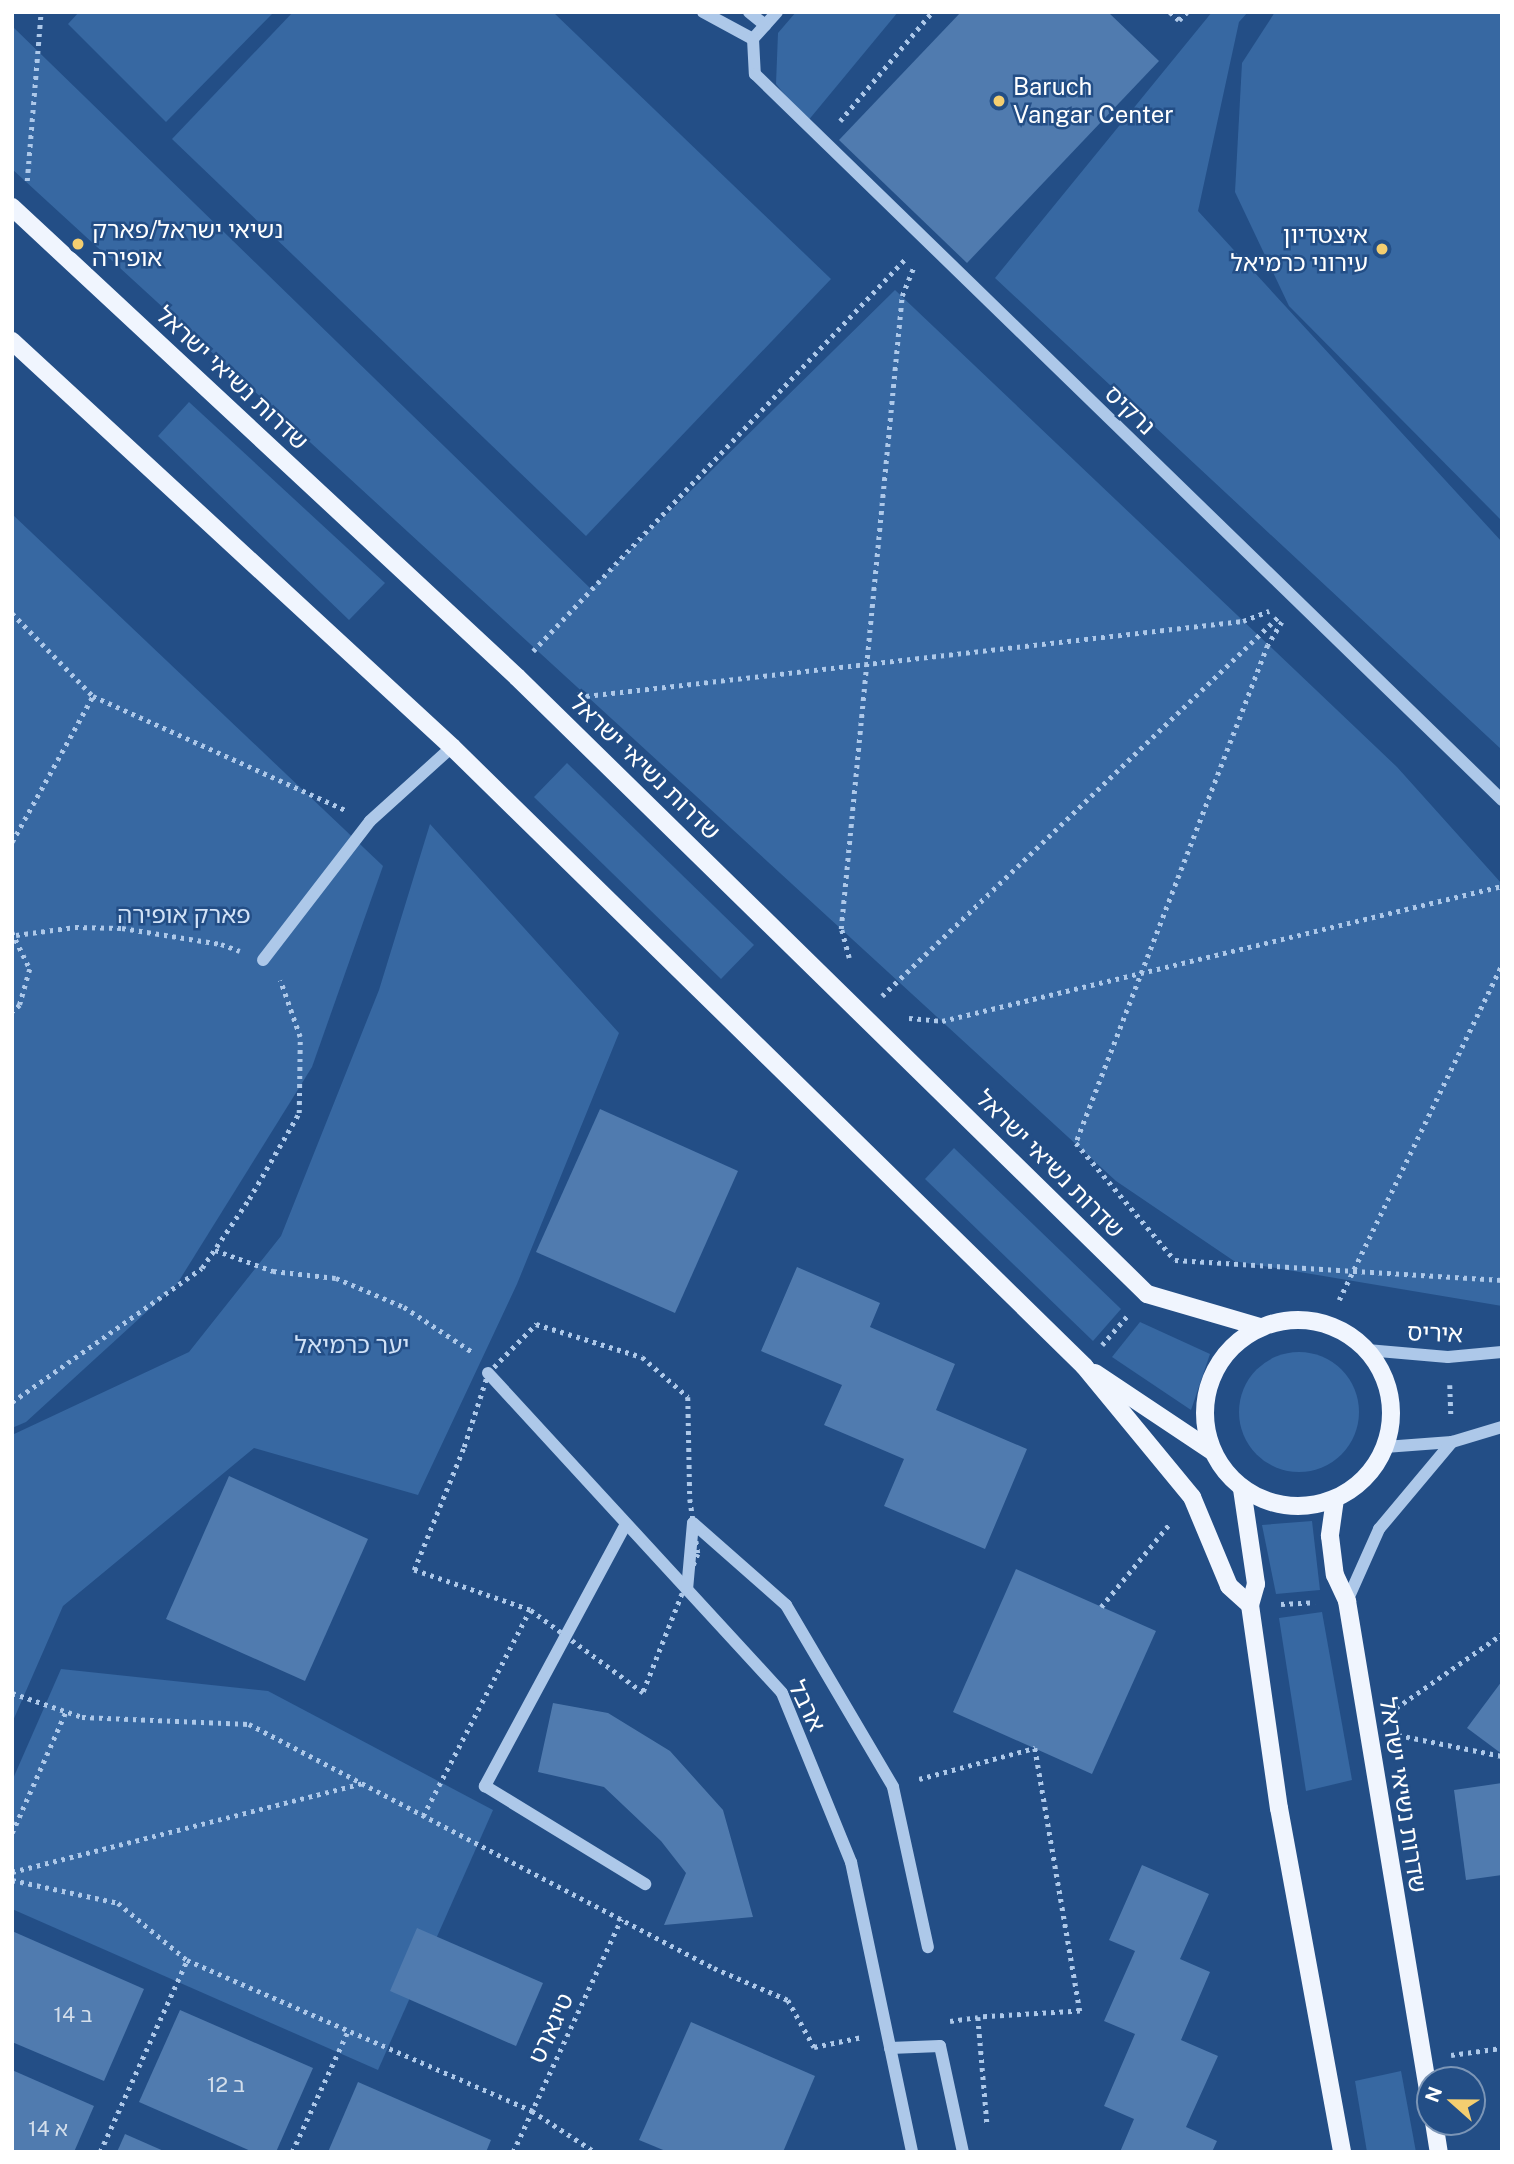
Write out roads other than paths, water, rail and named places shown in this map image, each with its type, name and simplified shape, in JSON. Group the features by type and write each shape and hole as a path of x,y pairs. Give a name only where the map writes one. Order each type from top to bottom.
{"main road":[{"name":"שדרות נשיאי ישראל","path":"18,212 517,677 1147,1294 1260,1327"},
{"path":"12,341 452,747 1084,1366 1192,1497 1229,1586 1250,1605"},
{"path":"1212,1451 1205,1423 1207,1393 1217,1366 1235,1343 1260,1327 1288,1320 1317,1321 1345,1332 1367,1350 1383,1374 1390,1398 1385,1447 1356,1485 1335,1499 1288,1506 1242,1489"},
{"path":"1084,1366 1212,1451 1242,1489 1256,1584 1250,1605 1279,1808 1342,2152"},
{"name":"שדרות נשיאי ישראל","path":"1335,1499 1329,1536 1335,1575 1347,1601 1423,2066"}],"street":[{"path":"703,12 753,39 777,12"},
{"path":"749,12 765,26"},
{"name":"נרקיס","path":"753,39 755,74 1502,800"},
{"path":"263,960 370,821 452,747"},
{"name":"איריס","path":"1367,1350 1448,1357 1502,1352"},
{"name":"ארבל","path":"488,1373 782,1693 851,1862 912,2152"},
{"path":"1385,1447 1452,1443 1502,1427"},
{"path":"1347,1601 1379,1529 1452,1443"},
{"path":"687,1590 693,1523 786,1605 893,1787 928,1948"},
{"path":"626,1524 485,1786 645,1884"},
{"path":"890,2048 940,2046 963,2152"}],"place":[{"name":"Baruch Vangar Center","path":"999,101"},
{"name":"נשיאי ישראל/פארק אופירה","path":"78,244"},
{"name":"איצטדיון עירוני כרמיאל","path":"1382,249"}],"park label":[{"name":"פארק אופירה","path":"184,915"},
{"name":"יער כרמיאל","path":"352,1345"}]}
